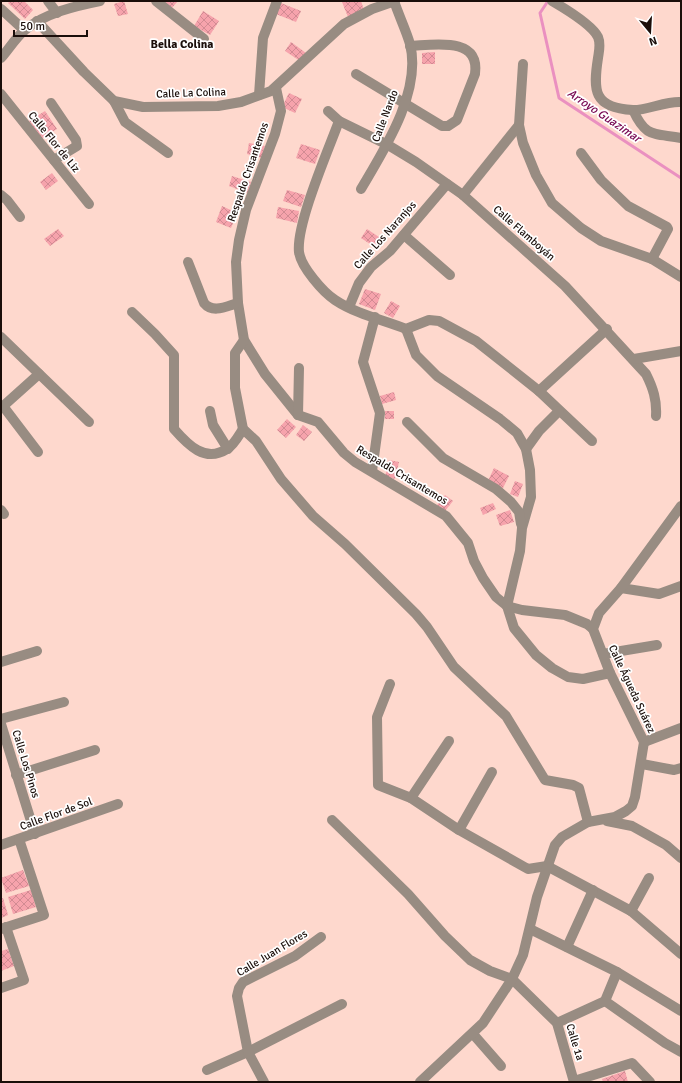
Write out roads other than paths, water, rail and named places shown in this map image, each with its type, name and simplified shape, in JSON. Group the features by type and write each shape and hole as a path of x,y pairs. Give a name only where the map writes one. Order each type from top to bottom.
{"street":[{"path":"48,1 57,13"},
{"path":"1,58 24,30 37,21 89,2 100,1"},
{"path":"156,1 204,39"},
{"path":"259,95 263,38 277,1"},
{"name":"Calle La Colina","path":"114,101 143,107 218,106 241,102 276,88 344,24 371,5 395,1"},
{"name":"Calle Nardo","path":"361,189 388,145 404,104 410,81 410,46 395,1"},
{"path":"555,3 593,30 598,38 599,46 595,82 598,96 608,105 633,110 681,102"},
{"path":"1,9 24,30"},
{"path":"37,21 84,72 114,101 125,122 168,152"},
{"path":"356,74 442,126 453,124 457,120 475,74 476,66 474,58 467,50 458,45 410,46"},
{"path":"523,64 519,125 523,143 536,175 552,203 582,228 602,241 652,259 681,277"},
{"name":"Respaldo Crisantemos","path":"276,88 281,111 275,134 246,210 239,240 236,262 238,302 244,340 266,374 298,415 318,422 344,453 355,462 446,516 468,543 474,562 483,578 496,597 507,606"},
{"name":"Calle Flor de Liz","path":"1,94 89,204"},
{"path":"51,103 76,140 77,146 54,160"},
{"path":"633,110 641,126 648,132 681,138"},
{"name":"Calle Flamboyán","path":"328,111 339,121 388,145 463,195 565,286 634,359 646,374 653,388 656,403 656,416"},
{"path":"339,121 307,211 299,243 299,254 319,286 335,300 349,307 406,329 429,320 439,321 476,341 539,391 592,441"},
{"path":"463,195 519,125"},
{"path":"581,153 601,180 628,206 667,227 668,229 652,259"},
{"name":"Calle Los Naranjos","path":"349,307 359,282 370,267 390,251 446,184"},
{"path":"1,195 7,200 20,217"},
{"path":"404,235 450,275"},
{"path":"188,262 204,303 208,308 214,310 238,302"},
{"path":"132,312 174,355 174,429 198,452 213,454 228,449 243,429"},
{"path":"372,471 380,413 363,362 375,317"},
{"path":"406,329 416,355 437,376 500,419 517,433 526,449 530,470 531,498 522,528 520,551 507,606 514,628 536,655 552,668 568,677 582,679 610,673"},
{"path":"539,391 607,330"},
{"path":"1,337 89,422"},
{"path":"244,340 235,353 235,388 243,429 256,441 281,479 313,516 345,544 416,614 427,627 454,667 506,716 545,780 573,785 579,788 588,822"},
{"path":"634,359 681,351"},
{"path":"298,415 299,368"},
{"path":"38,452 2,407 39,374"},
{"path":"526,449 539,431 559,410"},
{"path":"210,411 213,425 228,449"},
{"path":"407,422 443,458 496,489 511,502 519,512 522,528"},
{"path":"507,606 522,610 565,615 587,624 593,629 599,613 621,588 681,506"},
{"path":"621,588 659,594 681,586"},
{"name":"Calle Águeda Suárez","path":"420,1082 473,1034 491,1013 512,979 523,955 537,897 555,845 562,837 588,822 615,817 632,806 642,764 644,742 610,673 593,629"},
{"path":"603,654 657,645"},
{"path":"1,662 37,651"},
{"path":"390,684 377,718 378,785 411,798 459,830 528,869 547,866 631,911 681,954"},
{"path":"1,719 64,702"},
{"name":"Calle Los Pinos","path":"1,724 35,834"},
{"path":"644,742 681,728"},
{"path":"411,798 449,741"},
{"path":"16,775 95,750"},
{"path":"642,764 674,770 681,768"},
{"path":"459,830 492,772"},
{"name":"Calle Flor de Sol","path":"1,846 118,804"},
{"path":"332,820 408,894 445,936 470,960 490,971 512,979"},
{"path":"601,820 632,826 666,845 681,858"},
{"path":"1,988 24,980 4,928 44,915 19,839"},
{"path":"631,911 649,878"},
{"path":"567,947 593,890"},
{"path":"530,929 617,972 681,1011"},
{"name":"Calle Juan Flores","path":"264,1082 248,1052 237,996 239,988 243,982 295,956 320,937"},
{"path":"557,1023 605,1001 617,972"},
{"name":"Calle 1a","path":"512,979 557,1023 574,1082"},
{"path":"605,1001 664,1043 681,1052"},
{"path":"207,1070 248,1052 342,1004"},
{"path":"473,1034 501,1066"},
{"path":"574,1082 632,1063 650,1082"}],"waterway":[{"name":"Arroyo Guazimar","path":"548,1 540,13 559,98 681,178"}],"district":[{"name":"Bella Colina","path":"182,44"}]}
